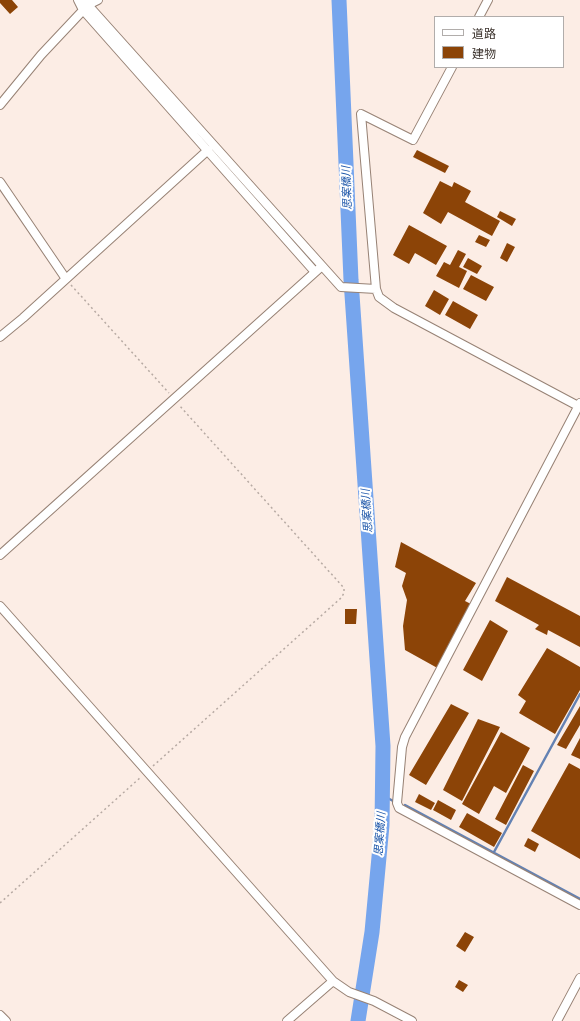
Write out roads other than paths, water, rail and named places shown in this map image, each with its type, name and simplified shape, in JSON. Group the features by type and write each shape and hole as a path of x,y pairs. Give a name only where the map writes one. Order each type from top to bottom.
{"street":[{"path":"78,0 86,5 341,287 372,289"},
{"path":"0,105 41,55 86,5 98,0"},
{"path":"480,16 488,0"},
{"path":"86,5 208,150 315,272"},
{"path":"451,68 413,140 361,114 372,289 379,297 394,308 579,405 405,737 402,747 398,803 399,808 580,905"},
{"path":"0,337 24,318 208,150"},
{"path":"0,182 66,279"},
{"path":"0,555 322,266"},
{"path":"0,606 333,981 349,992 374,1001 412,1021"},
{"path":"556,1021 580,978"},
{"path":"287,1021 333,981"},
{"path":"0,1015 6,1021"}],"waterway":[{"name":"思案橋川","path":"339,0 351,280 383,746 382,825 372,932 358,1021"},
{"path":"494,852 580,694"},
{"path":"382,795 395,802"},
{"path":"405,805 580,899"}]}
